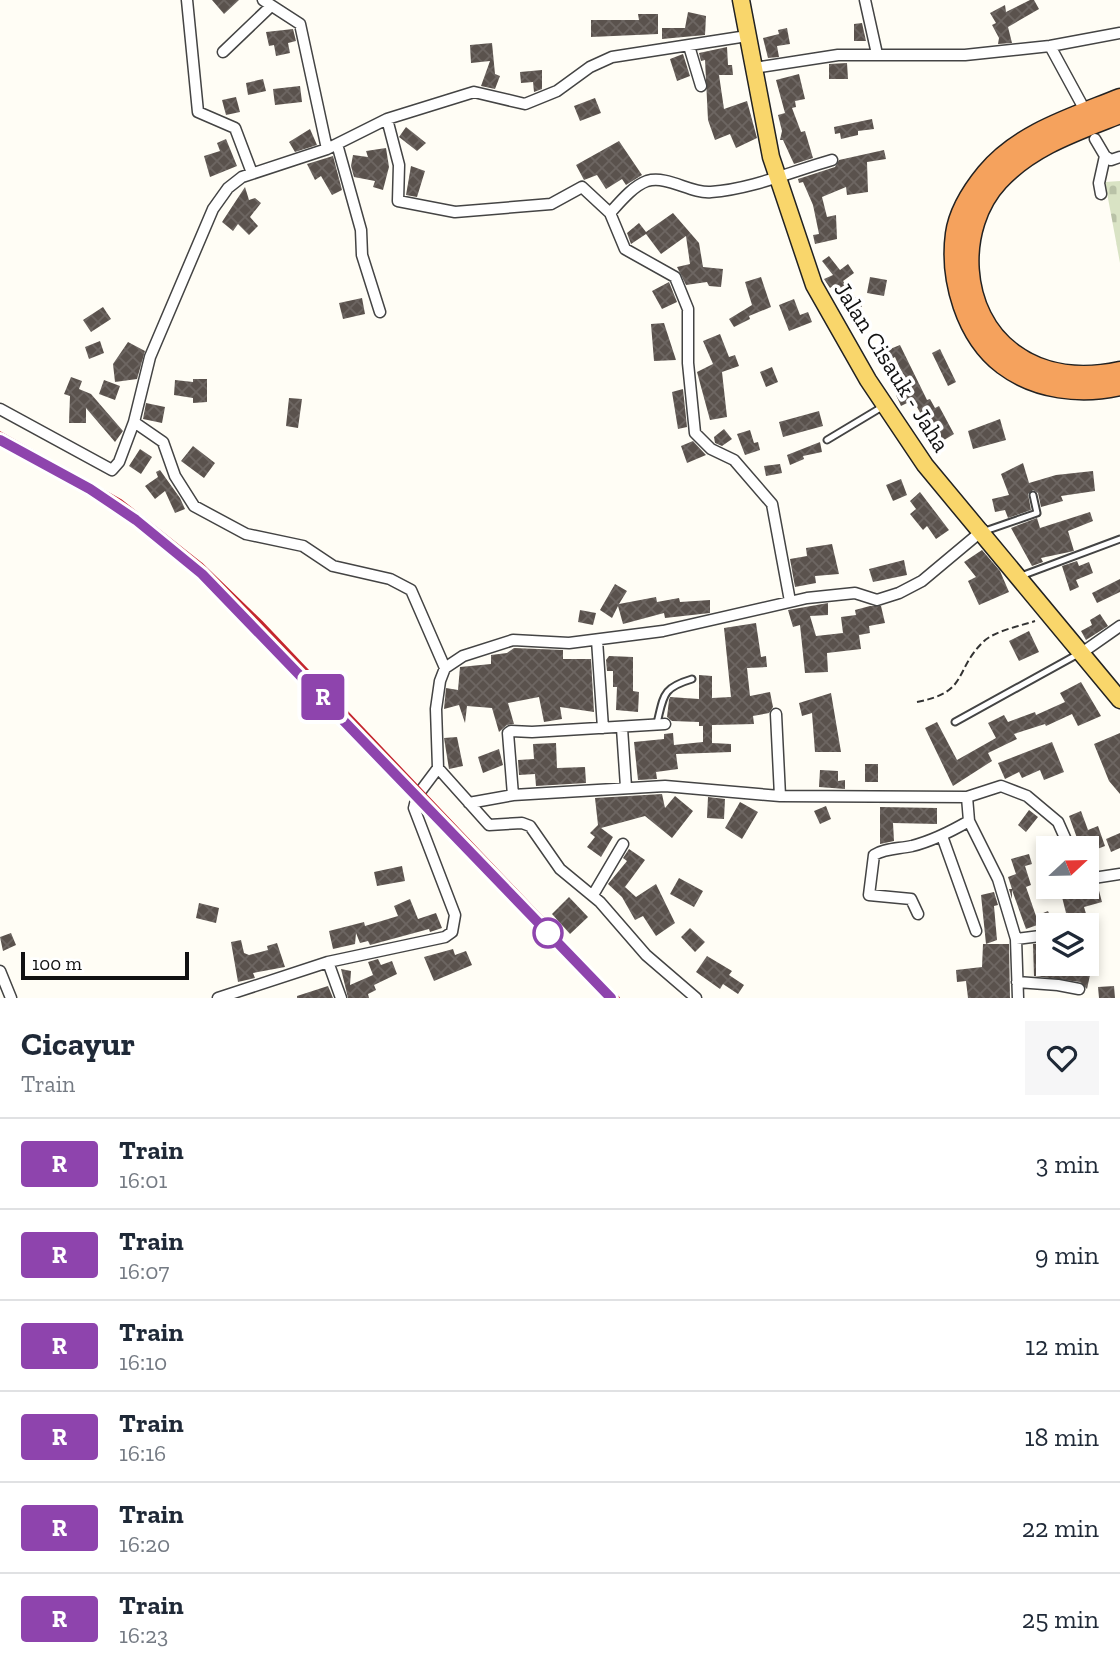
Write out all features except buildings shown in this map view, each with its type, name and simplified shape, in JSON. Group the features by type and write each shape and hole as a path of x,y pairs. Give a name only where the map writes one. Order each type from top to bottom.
{"highway":[{"path":"1120,98 1057,123 1014,146 987,172 967,199 955,232 954,268 961,302 977,336 1002,364 1031,380 1065,390 1099,391 1120,386"},
{"path":"1120,114 1064,136 1023,159 998,182 981,206 970,235 969,267 975,297 990,328 1011,352 1037,366 1067,375 1097,376 1120,371"}],"main road":[{"name":"Jalan Cisauk - Jaha","path":"741,0 778,176 814,285 884,406 925,465 1021,576 1120,699"}],"street":[{"path":"187,0 198,112 235,128 252,173"},
{"path":"864,0 877,54"},
{"path":"223,52 267,4 300,24 332,146 361,230 362,255 380,312"},
{"path":"754,68 794,60 877,54 958,55 1050,46 1120,33"},
{"path":"0,409 112,470 118,462 134,422 150,357 213,209 228,188 252,173 332,146 387,118 474,92 525,104 557,91 601,61 747,36"},
{"path":"689,46 701,86"},
{"path":"1050,46 1081,103"},
{"path":"387,118 399,165 398,201 455,212 510,208 551,204 582,187 610,213 625,249 675,277 688,309 688,363 695,433 711,449 734,460 772,504 790,601"},
{"path":"1095,139 1105,156 1111,160 1120,157"},
{"path":"1101,194 1099,183 1105,156"},
{"path":"610,213 625,196 648,181 710,192 832,160"},
{"path":"134,422 163,442 175,476 194,506 246,534 303,546 333,566 390,579 411,590 445,668 436,709 438,768 417,796 415,815 455,915 452,933 445,937 328,962 236,996 218,998"},
{"path":"445,668 484,647 513,640 569,643 663,631 790,601 855,593 877,600 899,593 940,568 983,531"},
{"path":"1083,652 1120,626"},
{"path":"597,640 603,728"},
{"path":"776,713 780,796"},
{"path":"513,795 508,733 622,728 661,723"},
{"path":"622,728 626,788"},
{"path":"438,768 489,825 522,823 530,826 560,869 593,895 646,955 696,998"},
{"path":"469,803 513,795 665,786 780,796 967,797 1002,786 1019,792 1058,822 1064,836"},
{"path":"967,797 968,821 998,879 1016,939 1018,998"},
{"path":"918,914 911,899 869,895 872,858 883,850 912,846 942,836 968,821"},
{"path":"942,836 976,930"},
{"path":"593,895 623,844"},
{"path":"1099,877 1120,874"},
{"path":"1016,939 1036,936"},
{"path":"328,962 341,998"},
{"path":"0,971 11,998"},
{"path":"1017,982 1079,989"}],"lane":[{"path":"827,440 884,406"},
{"path":"983,531 1037,513 1033,495"},
{"path":"1021,576 1120,539"},
{"path":"955,722 1083,652"},
{"path":"661,723 665,692 670,686 692,679"}],"path":[{"path":"917,702 936,698 951,690 984,641 1052,616"}],"green space":[{"path":"1120,181 1120,263 1105,182"}],"railway":[{"path":"0,433 121,501 201,564 261,622 618,998"}],"train":[{"name":"R","path":"0,440 90,489 136,520 202,574 611,998"}]}
